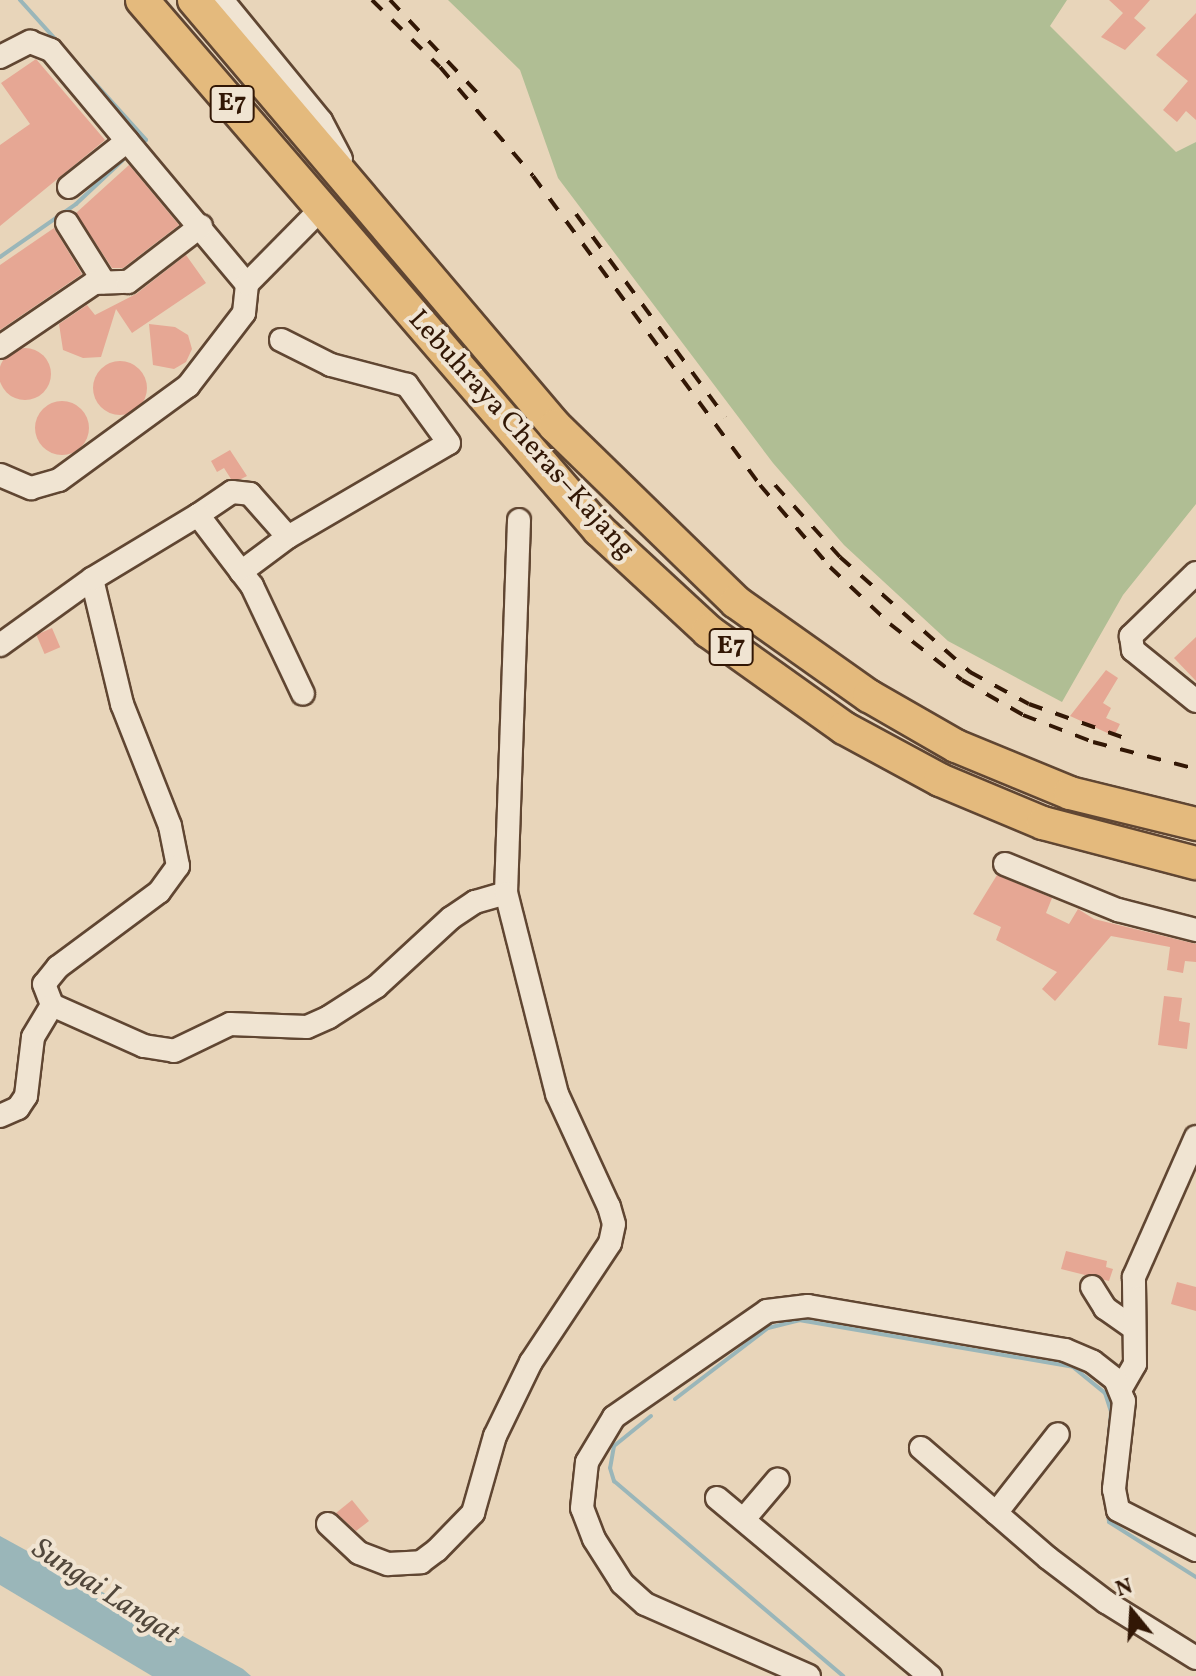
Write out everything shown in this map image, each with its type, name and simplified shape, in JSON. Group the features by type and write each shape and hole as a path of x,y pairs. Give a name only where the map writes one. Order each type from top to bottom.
{"highway":[{"name":"Lebuhraya Cheras–Kajang","path":"142,0 599,530 708,631 844,728 940,780 1043,823 1196,863"},
{"name":"Lebuhraya Cheras–Kajang","path":"194,0 555,426 736,602 869,696 956,746 1070,793 1196,824"}],"street":[{"path":"222,0 321,121 356,189"},
{"path":"243,0 243,25"},
{"path":"0,57 30,42 42,43 201,226 247,284"},
{"path":"69,187 127,141"},
{"path":"0,475 31,488 59,480 188,386 244,313 247,284 322,208"},
{"path":"67,223 104,282"},
{"path":"0,347 79,292 104,282 128,282 201,226"},
{"path":"241,572 288,537 449,443 407,385 331,365 281,340"},
{"path":"0,645 92,579 232,492 250,494 288,537"},
{"path":"198,515 241,572 303,694"},
{"path":"328,1524 359,1553 388,1564 421,1562 473,1513 495,1436 531,1362 610,1243 614,1224 557,1094 506,893 519,520"},
{"path":"1196,573 1131,636 1133,650 1196,701"},
{"path":"92,579 122,704 170,826 178,866 159,892 58,967 44,984 52,1005 144,1046 174,1051 230,1024 307,1027 376,987 451,918 475,902 506,893"},
{"path":"1005,864 1118,910 1196,930"},
{"path":"0,1116 18,1108 26,1096 33,1037 52,1005"},
{"path":"1120,1390 1135,1364 1132,1327 1134,1277 1196,1137"},
{"path":"1134,1277 1157,1285"},
{"path":"1092,1287 1105,1308 1132,1327"},
{"path":"809,1676 660,1614 622,1583 594,1539 582,1495 587,1462 614,1417 754,1319 795,1306 1065,1350 1103,1369 1120,1390 1125,1414 1115,1504 1130,1521 1196,1550"},
{"path":"996,1513 1058,1434"},
{"path":"921,1448 1106,1602 1196,1658"},
{"path":"744,1519 778,1479"},
{"path":"717,1498 930,1676"}],"green space":[{"path":"448,0 1067,0 1050,26 1176,152 1196,142 1196,504 1123,595 1062,702 948,641 844,545 773,463 558,178 520,70"}],"water":[{"path":"0,1536 251,1676 152,1676 0,1585"}],"building":[{"path":"1109,0 1150,0 1134,18 1146,28 1125,50 1101,37 1123,13"},
{"path":"1196,13 1196,120 1186,111 1177,122 1163,110 1188,81 1156,55"},
{"path":"36,59 105,140 0,226 0,145 30,124 1,83"},
{"path":"129,165 179,225 123,268 112,268 76,213"},
{"path":"54,228 82,274 0,330 0,265"},
{"path":"186,255 206,283 132,333 116,309 101,357 83,358 63,350 59,324 87,305 95,315 136,294"},
{"path":"149,324 175,327 188,335 192,349 186,362 174,369 153,365"},
{"path":"25,348 43,356 51,374 43,392 25,400 7,392 -1,374 7,356"},
{"path":"120,361 139,369 147,388 139,407 120,415 101,407 93,388 101,369"},
{"path":"62,401 81,409 89,428 81,447 62,455 43,447 35,428 43,409"},
{"path":"230,450 247,476 231,479 224,468 217,472 211,461"},
{"path":"52,628 60,647 45,654 36,635"},
{"path":"1196,637 1196,681 1174,658"},
{"path":"1106,670 1118,678 1103,703 1111,708 1106,718 1120,724 1114,736 1070,716"},
{"path":"997,875 1052,898 1046,913 1069,924 1078,909 1094,919 1196,944 1196,962 1185,961 1183,973 1167,970 1170,947 1111,936 1055,1001 1042,989 1057,972 996,940 1001,927 973,914"},
{"path":"1164,996 1182,998 1179,1021 1190,1023 1187,1049 1158,1045"},
{"path":"1066,1251 1107,1261 1106,1267 1113,1269 1109,1281 1061,1269"},
{"path":"1177,1282 1196,1287 1196,1311 1171,1304"},
{"path":"352,1500 369,1521 356,1531 336,1513"}],"waterway":[{"path":"20,0 146,140 143,143"},
{"path":"0,257 76,204 123,160"},
{"path":"675,1399 768,1328 799,1320 1073,1367 1105,1393 1111,1412 1109,1436"},
{"path":"651,1416 614,1446 610,1468 614,1481 843,1676"},
{"path":"1105,1496 1109,1522 1196,1577"}],"railway":[{"path":"372,0 440,67 533,176 760,485 830,567 890,624 962,680 1023,715 1093,742 1196,769"},
{"path":"390,0 480,96"},
{"path":"576,214 725,417"},
{"path":"775,485 840,557 970,672 1029,704 1133,741"}],"water label":[{"name":"Sungai Langat","path":"105,1592"}]}
